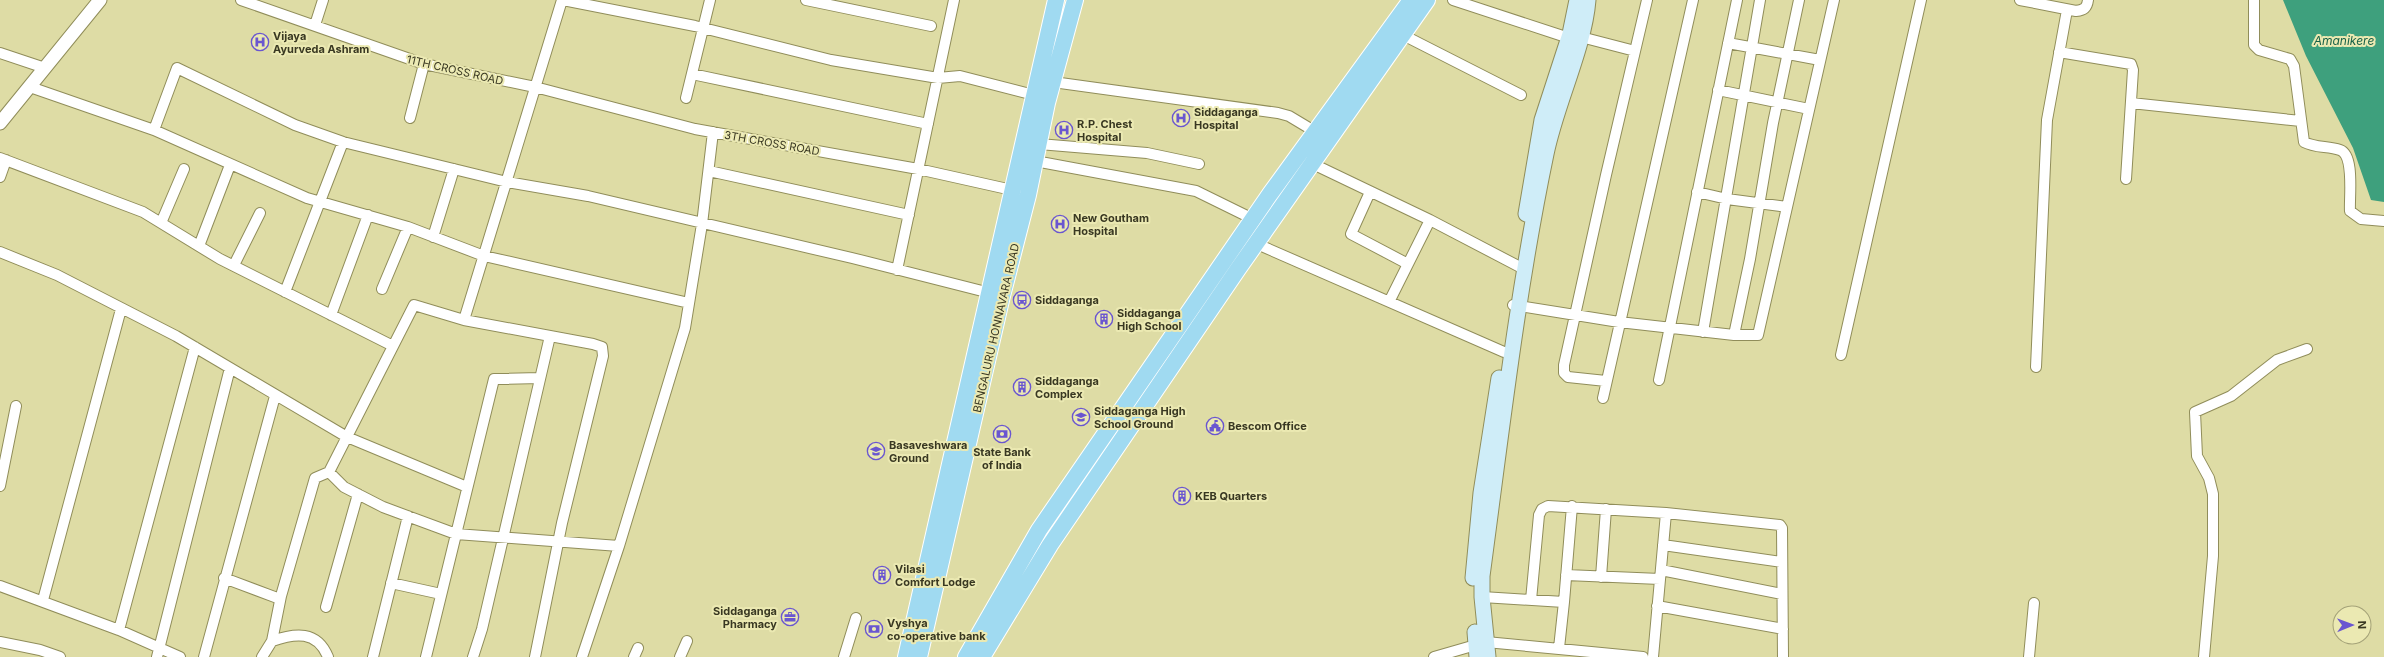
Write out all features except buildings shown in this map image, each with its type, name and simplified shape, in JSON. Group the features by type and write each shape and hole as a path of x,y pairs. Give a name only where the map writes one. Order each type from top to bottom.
{"main road":[{"name":"BENGALURU HONNAVARA ROAD","path":"919,657 995,294 1012,190 1055,0"},
{"name":"BENGALURU HONNAVARA ROAD","path":"906,657 995,294 1035,161 1053,82 1075,0"},
{"path":"966,657 1038,530 1252,219 1411,0"},
{"path":"982,657 1050,545 1427,0"},
{"path":"1482,650 1473,591 1476,536 1489,433 1504,352 1517,306 1546,154 1575,38 1577,0"},
{"path":"1482,650 1482,597 1517,306 1527,203 1536,144 1548,98 1575,38 1588,0"}],"street":[{"path":"0,124 100,0"},
{"name":"11TH CROSS ROAD","path":"244,0 424,64 535,87"},
{"path":"316,25 323,0"},
{"path":"464,320 562,0 704,28 831,60 938,78 960,76 1034,95"},
{"path":"686,98 710,0"},
{"path":"806,0 931,26"},
{"path":"897,270 954,0"},
{"path":"1453,0 1575,38 1635,51"},
{"path":"1606,381 1568,377 1564,373 1574,315 1647,0"},
{"path":"1603,398 1618,322 1693,0"},
{"path":"1659,380 1736,0"},
{"path":"1703,332 1760,0"},
{"path":"1734,336 1778,102 1799,0"},
{"path":"1517,306 1618,322 1734,336 1758,335 1834,0"},
{"path":"1841,355 1920,0"},
{"path":"2020,0 2067,10 2083,10 2087,6 2088,0"},
{"path":"2254,0 2254,45 2259,50 2290,59 2294,66 2297,78 2304,142 2310,145 2341,150 2347,153 2350,162 2350,211 2361,219 2384,221"},
{"path":"2036,367 2046,129 2067,10"},
{"path":"1403,35 1521,95"},
{"path":"1728,43 1820,60"},
{"path":"2059,52 2131,64 2133,70 2126,179"},
{"path":"0,53 45,68"},
{"path":"410,118 424,64"},
{"path":"154,130 177,68 294,125 343,142 507,182 588,196 995,294"},
{"path":"692,74 928,124"},
{"path":"1053,82 1278,113 1330,140"},
{"path":"30,87 154,130 297,194 408,227 484,256 689,303"},
{"name":"3TH CROSS ROAD","path":"535,87 592,104 714,132 918,169 1012,190"},
{"path":"1718,90 1809,109"},
{"path":"2131,103 2301,121"},
{"path":"582,657 619,546 678,352 689,303 702,224 714,132"},
{"path":"285,292 343,142"},
{"path":"1039,144 1147,153 1199,164"},
{"path":"0,177 3,159 143,212 234,266 393,346"},
{"path":"1035,161 1196,191 1252,219"},
{"path":"1313,164 1430,220 1520,267"},
{"path":"199,246 230,165"},
{"path":"161,223 184,169"},
{"path":"433,237 454,169"},
{"path":"709,171 909,215"},
{"path":"1370,192 1351,234 1408,264"},
{"path":"1696,192 1727,199 1760,202 1787,207"},
{"path":"234,266 260,213"},
{"path":"330,315 368,215"},
{"path":"1390,300 1430,220"},
{"path":"382,289 408,227"},
{"path":"1257,244 1390,300 1504,352"},
{"path":"0,252 57,274 195,347 347,438 467,487"},
{"path":"262,657 272,641 280,599 315,478 329,472 414,305 464,320 594,344 602,347 603,356 559,541 535,657"},
{"path":"43,600 121,309"},
{"path":"473,657 482,629 550,336"},
{"path":"119,630 195,347"},
{"path":"2204,657 2213,556 2213,494 2209,478 2197,456 2195,412 2231,396 2277,360 2307,349"},
{"path":"158,652 230,368"},
{"path":"426,657 494,378 540,378"},
{"path":"204,657 224,578 275,396"},
{"path":"0,486 16,406"},
{"path":"329,472 344,486 383,507 456,534 619,546"},
{"path":"326,607 358,494"},
{"path":"1531,600 1539,515 1542,509 1548,506 1572,506 1666,513 1780,525 1782,528 1783,657"},
{"path":"1559,648 1572,506"},
{"path":"1601,576 1606,509"},
{"path":"1653,657 1666,513"},
{"path":"373,657 408,516"},
{"path":"1663,545 1782,562"},
{"path":"1566,575 1660,575 1782,594"},
{"path":"224,578 280,599"},
{"path":"391,583 441,594"},
{"path":"0,586 43,600 119,630 158,652 180,657"},
{"path":"1482,597 1564,602"},
{"path":"2029,657 2034,603"},
{"path":"1657,606 1783,629"},
{"path":"844,657 856,618"},
{"path":"272,641 290,634 304,635 317,641 325,649 328,657"},
{"path":"680,657 687,641"},
{"path":"0,642 40,650 60,657"},
{"path":"1434,657 1482,650 1559,648 1643,657"}],"water":[{"name":"Amanikere","path":"2283,0 2384,0 2384,202 2371,200 2353,148 2306,56"}],"place":[{"name":"Vijaya Ayurveda Ashram","path":"260,42"},
{"name":"Siddaganga Hospital","path":"1181,118"},
{"name":"R.P. Chest Hospital","path":"1064,130"},
{"name":"New Goutham Hospital","path":"1060,224"},
{"name":"Siddaganga","path":"1022,300"},
{"name":"Siddaganga High School","path":"1104,319"},
{"name":"Siddaganga Complex","path":"1022,387"},
{"name":"Siddaganga High School Ground","path":"1081,417"},
{"name":"Bescom Office","path":"1215,426"},
{"name":"State Bank of India","path":"1002,434"},
{"name":"Basaveshwara Ground","path":"876,451"},
{"name":"KEB Quarters","path":"1182,496"},
{"name":"Vilasi Comfort Lodge","path":"882,575"},
{"name":"Siddaganga Pharmacy","path":"790,617"},
{"name":"Vyshya co-operative bank","path":"874,629"}]}
